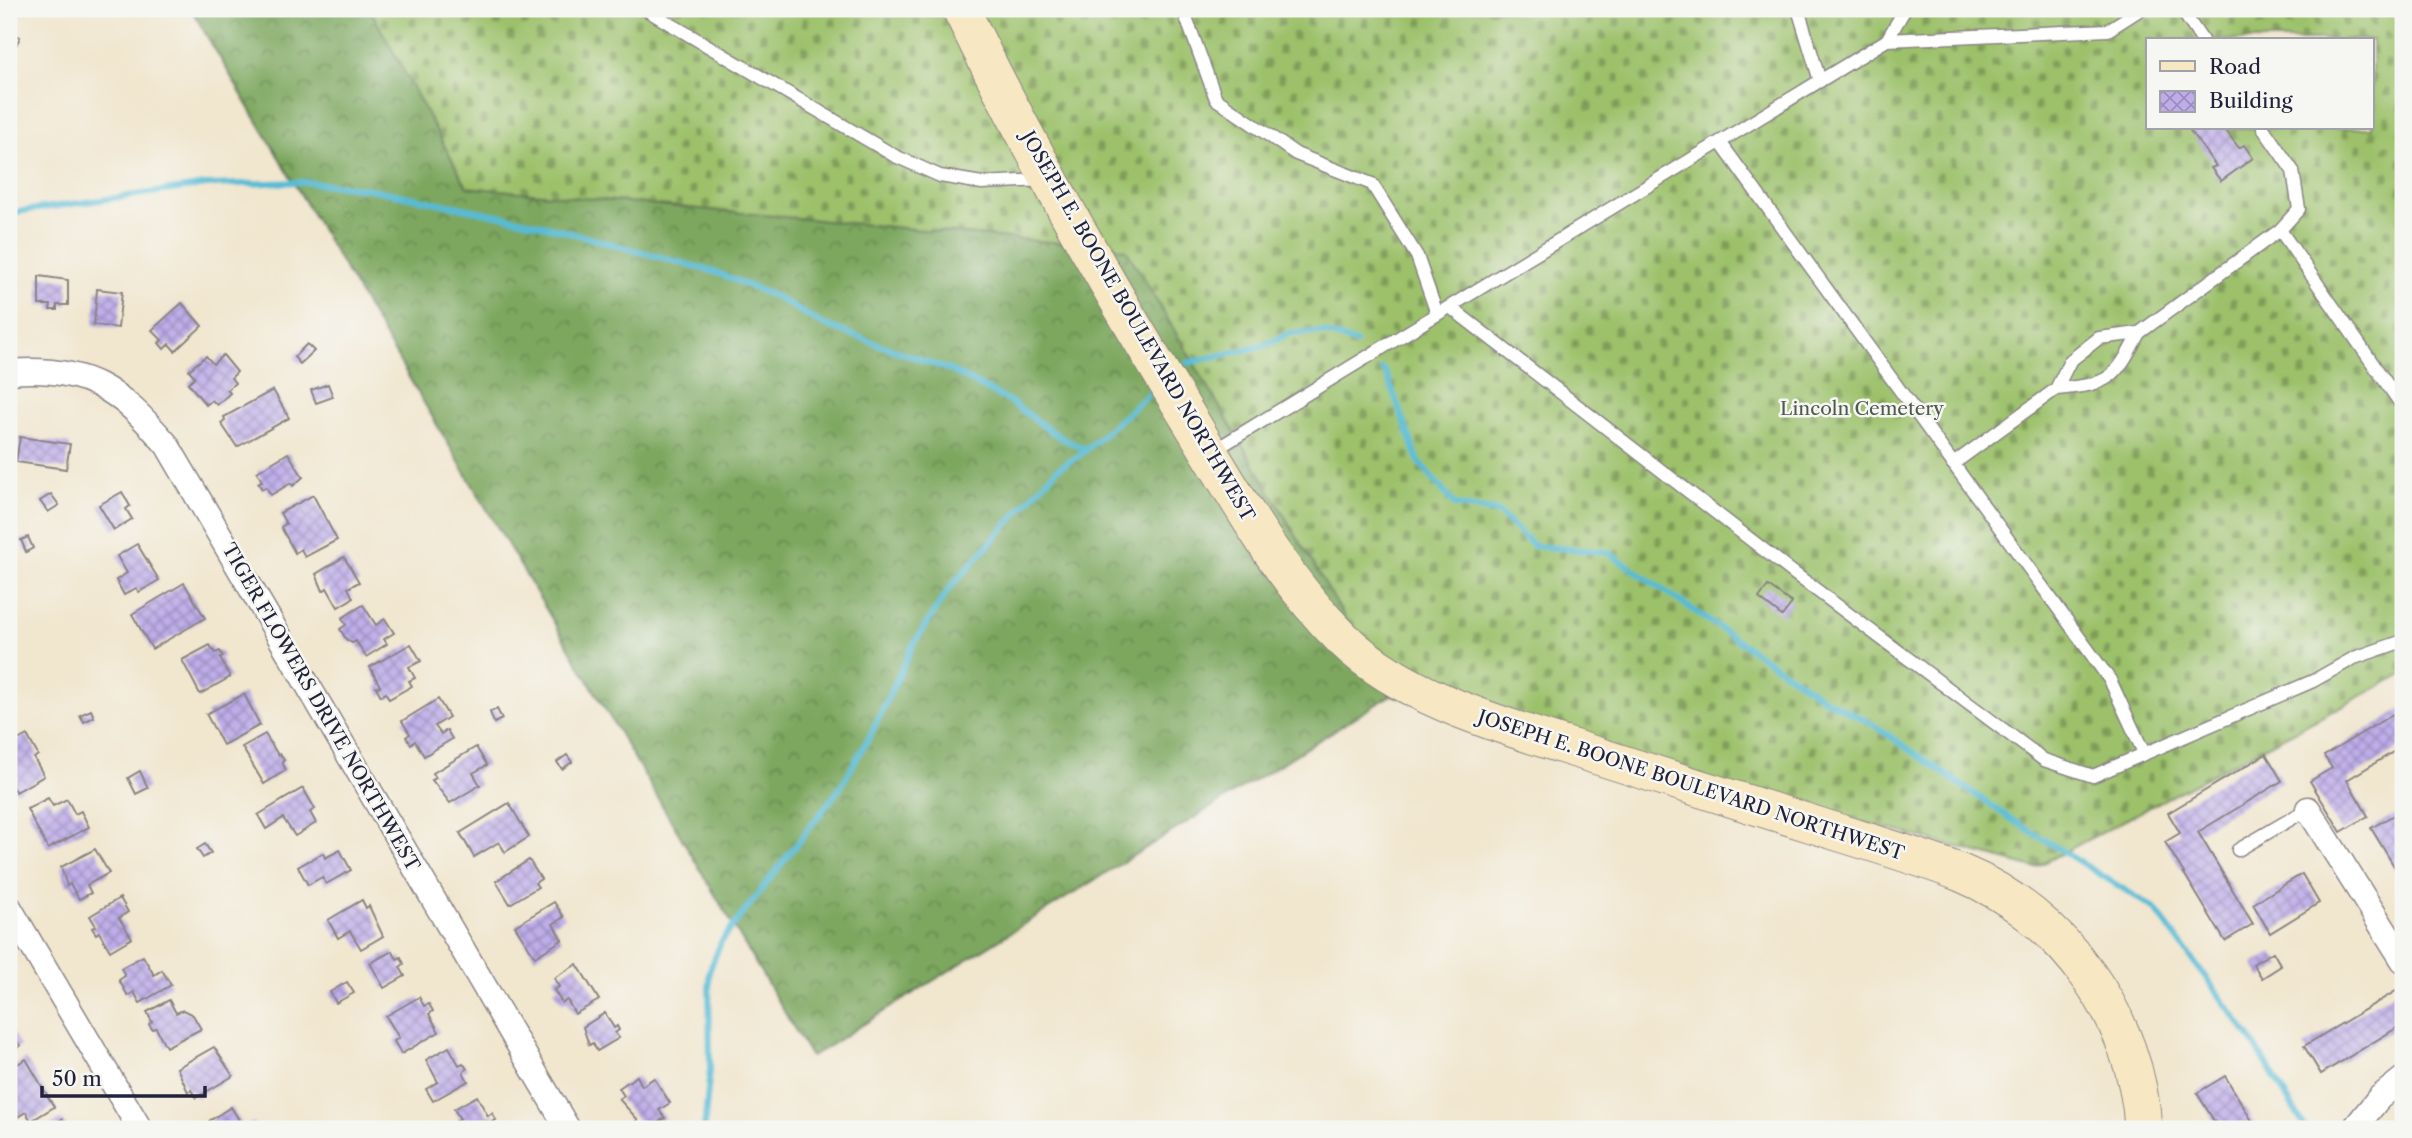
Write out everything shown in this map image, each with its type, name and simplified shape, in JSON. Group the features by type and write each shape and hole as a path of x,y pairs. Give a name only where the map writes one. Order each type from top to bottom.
{"main road":[{"name":"JOSEPH E. BOONE BOULEVARD NORTHWEST","path":"961,9 1050,179 1210,453 1256,528 1305,598 1346,643 1391,676 1491,723 1710,790 1964,874 2024,908 2074,955 2107,1004 2129,1054 2143,1129"}],"street":[{"name":"TIGER FLOWERS DRIVE NORTHWEST","path":"9,372 37,369 73,374 108,389 135,408 167,445 568,1129"},
{"path":"2308,809 2403,960"},
{"path":"9,906 17,938 140,1129"},
{"path":"2354,1129 2379,1098 2403,1079"}],"lane":[{"path":"645,9 895,156 940,176 982,183 1050,179"},
{"path":"1183,9 1216,99 1296,154 1372,184 1417,256 1437,314"},
{"path":"1798,9 1820,81"},
{"path":"1210,453 1887,40 1906,9"},
{"path":"1887,40 2108,30 2141,9"},
{"path":"2181,9 2201,38"},
{"path":"2056,389 2095,386 2122,367 2139,333 2280,230 2299,209 2293,171 2264,130"},
{"path":"1720,142 2110,680 2144,753"},
{"path":"2280,230 2403,407"},
{"path":"1450,307 1795,574 2044,760 2092,776 2313,681 2354,658 2403,641"},
{"path":"1953,464 2056,389 2070,361 2099,338 2139,333"},
{"path":"2238,850 2308,809"}],"green space":[{"path":"191,9 370,9 467,187 1126,249 1391,695 811,1057"},
{"name":"Lincoln Cemetery","path":"370,9 2403,9 2403,674 2034,868 1391,695 1126,249 467,187"}],"building":[{"path":"9,32 20,37 9,60"},
{"path":"2189,130 2226,130 2239,148 2244,145 2253,158 2221,181 2211,168 2216,166"},
{"path":"39,276 68,280 68,305 57,305 57,310 50,310 51,305 39,305"},
{"path":"97,289 122,292 118,328 94,325"},
{"path":"182,303 202,326 175,351 169,344 164,349 159,343 162,340 152,330"},
{"path":"307,344 314,351 300,364 294,357"},
{"path":"223,355 237,372 231,378 235,383 227,390 230,393 217,405 212,400 206,405 188,383 195,377 189,370 206,356 213,364"},
{"path":"328,384 333,397 316,403 311,390"},
{"path":"273,390 289,418 237,447 221,423 225,420 224,417"},
{"path":"20,437 70,444 66,469 16,462"},
{"path":"288,453 303,477 293,486 291,483 271,495 266,487 262,489 258,483 262,481 257,472"},
{"path":"122,492 130,506 126,509 132,519 114,530 99,505"},
{"path":"51,494 59,505 48,512 40,501"},
{"path":"313,495 337,540 305,557 301,549 295,553 281,527 286,524 280,513"},
{"path":"28,537 33,548 26,552 21,540"},
{"path":"137,544 159,580 139,592 136,588 124,595 116,580 127,573 117,556"},
{"path":"344,557 359,582 348,588 353,598 338,607 327,588 323,591 316,574"},
{"path":"184,583 205,618 152,649 132,614"},
{"path":"1768,586 1792,603 1782,616 1759,598"},
{"path":"363,605 376,625 385,619 394,633 384,639 387,644 366,657 356,641 352,643 346,639 340,629 346,625 342,618"},
{"path":"411,644 421,661 409,667 415,678 409,681 412,686 389,699 386,693 381,696 376,687 380,686 370,667"},
{"path":"210,645 215,653 220,651 223,657 220,658 230,677 200,694 182,660"},
{"path":"244,694 260,725 223,745 206,714"},
{"path":"438,699 449,717 435,726 441,734 447,730 452,739 424,756 415,741 411,744 406,737 410,734 402,721"},
{"path":"2403,708 2403,746 2347,780 2368,816 2341,832 2310,781 2332,768 2324,756"},
{"path":"497,709 502,719 494,723 490,712"},
{"path":"91,710 94,717 84,722 80,715"},
{"path":"265,734 284,760 282,762 286,770 264,784 242,747"},
{"path":"27,735 38,755 34,758 44,776 16,792 9,784 9,745"},
{"path":"476,747 487,765 473,773 480,785 450,803 432,780 436,778 433,773"},
{"path":"2266,754 2282,781 2198,832 2253,924 2225,941 2165,842 2180,833 2168,813"},
{"path":"567,755 572,762 562,769 557,762"},
{"path":"140,771 148,788 136,794 128,778"},
{"path":"303,788 315,809 310,812 316,823 295,836 283,818 266,829 258,815"},
{"path":"48,798 53,806 67,799 75,814 81,811 89,827 48,849 27,809"},
{"path":"509,803 529,837 505,852 499,842 474,857 460,833"},
{"path":"2399,812 2403,819 2403,881 2371,828"},
{"path":"205,844 211,853 203,858 197,849"},
{"path":"95,849 109,873 87,885 91,893 79,899 70,884 67,886 61,867"},
{"path":"340,850 351,870 326,884 322,877 308,885 298,867 323,853 325,858"},
{"path":"529,860 541,879 535,883 538,887 510,904 496,881"},
{"path":"2302,874 2319,903 2270,933 2253,904"},
{"path":"120,898 128,912 119,918 132,938 110,951 99,932 96,934 92,928 96,926 90,916"},
{"path":"362,900 366,908 369,906 383,936 361,949 350,931 338,938 328,920"},
{"path":"554,902 564,917 553,924 562,940 535,957 515,926"},
{"path":"392,951 397,959 401,957 404,964 400,967 405,976 384,988 370,963"},
{"path":"2273,952 2281,966 2262,978 2253,964"},
{"path":"143,956 154,975 162,970 171,985 140,1003 134,992 128,996 119,980 125,976 121,968"},
{"path":"577,964 599,1000 575,1014 567,1000 562,1003 554,990 559,987 554,978"},
{"path":"347,982 354,993 336,1003 330,992"},
{"path":"2401,988 2403,1024 2321,1074 2304,1046"},
{"path":"419,997 424,1006 429,1004 433,1011 429,1014 439,1032 401,1054 394,1041 399,1038 386,1016"},
{"path":"169,1000 176,1013 183,1010 193,1015 201,1029 166,1047 156,1028 152,1029 149,1024 152,1022 147,1012"},
{"path":"605,1013 614,1028 617,1026 619,1030 615,1033 619,1038 597,1051 593,1043 589,1045 583,1027"},
{"path":"9,1027 20,1046 9,1053"},
{"path":"214,1047 233,1076 196,1098 191,1090 188,1092 177,1068"},
{"path":"449,1047 459,1065 463,1063 467,1069 463,1072 468,1081 433,1101 426,1089 438,1082 426,1060"},
{"path":"26,1059 54,1107 31,1121 26,1112 9,1122 9,1069"},
{"path":"637,1076 642,1086 654,1078 670,1103 659,1110 665,1118 647,1129 637,1129 633,1123 638,1120 619,1099 624,1096 619,1088"},
{"path":"2225,1076 2257,1129 2219,1129 2197,1093"},
{"path":"477,1096 488,1116 492,1113 496,1120 492,1122 496,1129 457,1129 454,1123 460,1119 454,1109"},
{"path":"231,1107 244,1128 253,1122 258,1129 214,1129 209,1121"},
{"path":"62,1119 68,1129 45,1129"}],"waterway":[{"path":"9,213 206,185 304,182 370,189 527,221 715,272 776,297 822,324 952,371 1009,401 1061,438 1083,448 1080,455"},
{"path":"1187,363 1266,345 1290,333 1322,332 1356,343"},
{"path":"1382,369 1386,373 1419,462 1455,505 1498,512 1534,546 1607,552 1826,700 1872,724 2011,819 2154,908 2250,1037 2306,1129"},
{"path":"704,1129 710,1069 709,972 721,942 840,788 872,732 913,645 949,589 1057,469 1080,455 1151,392"}]}
